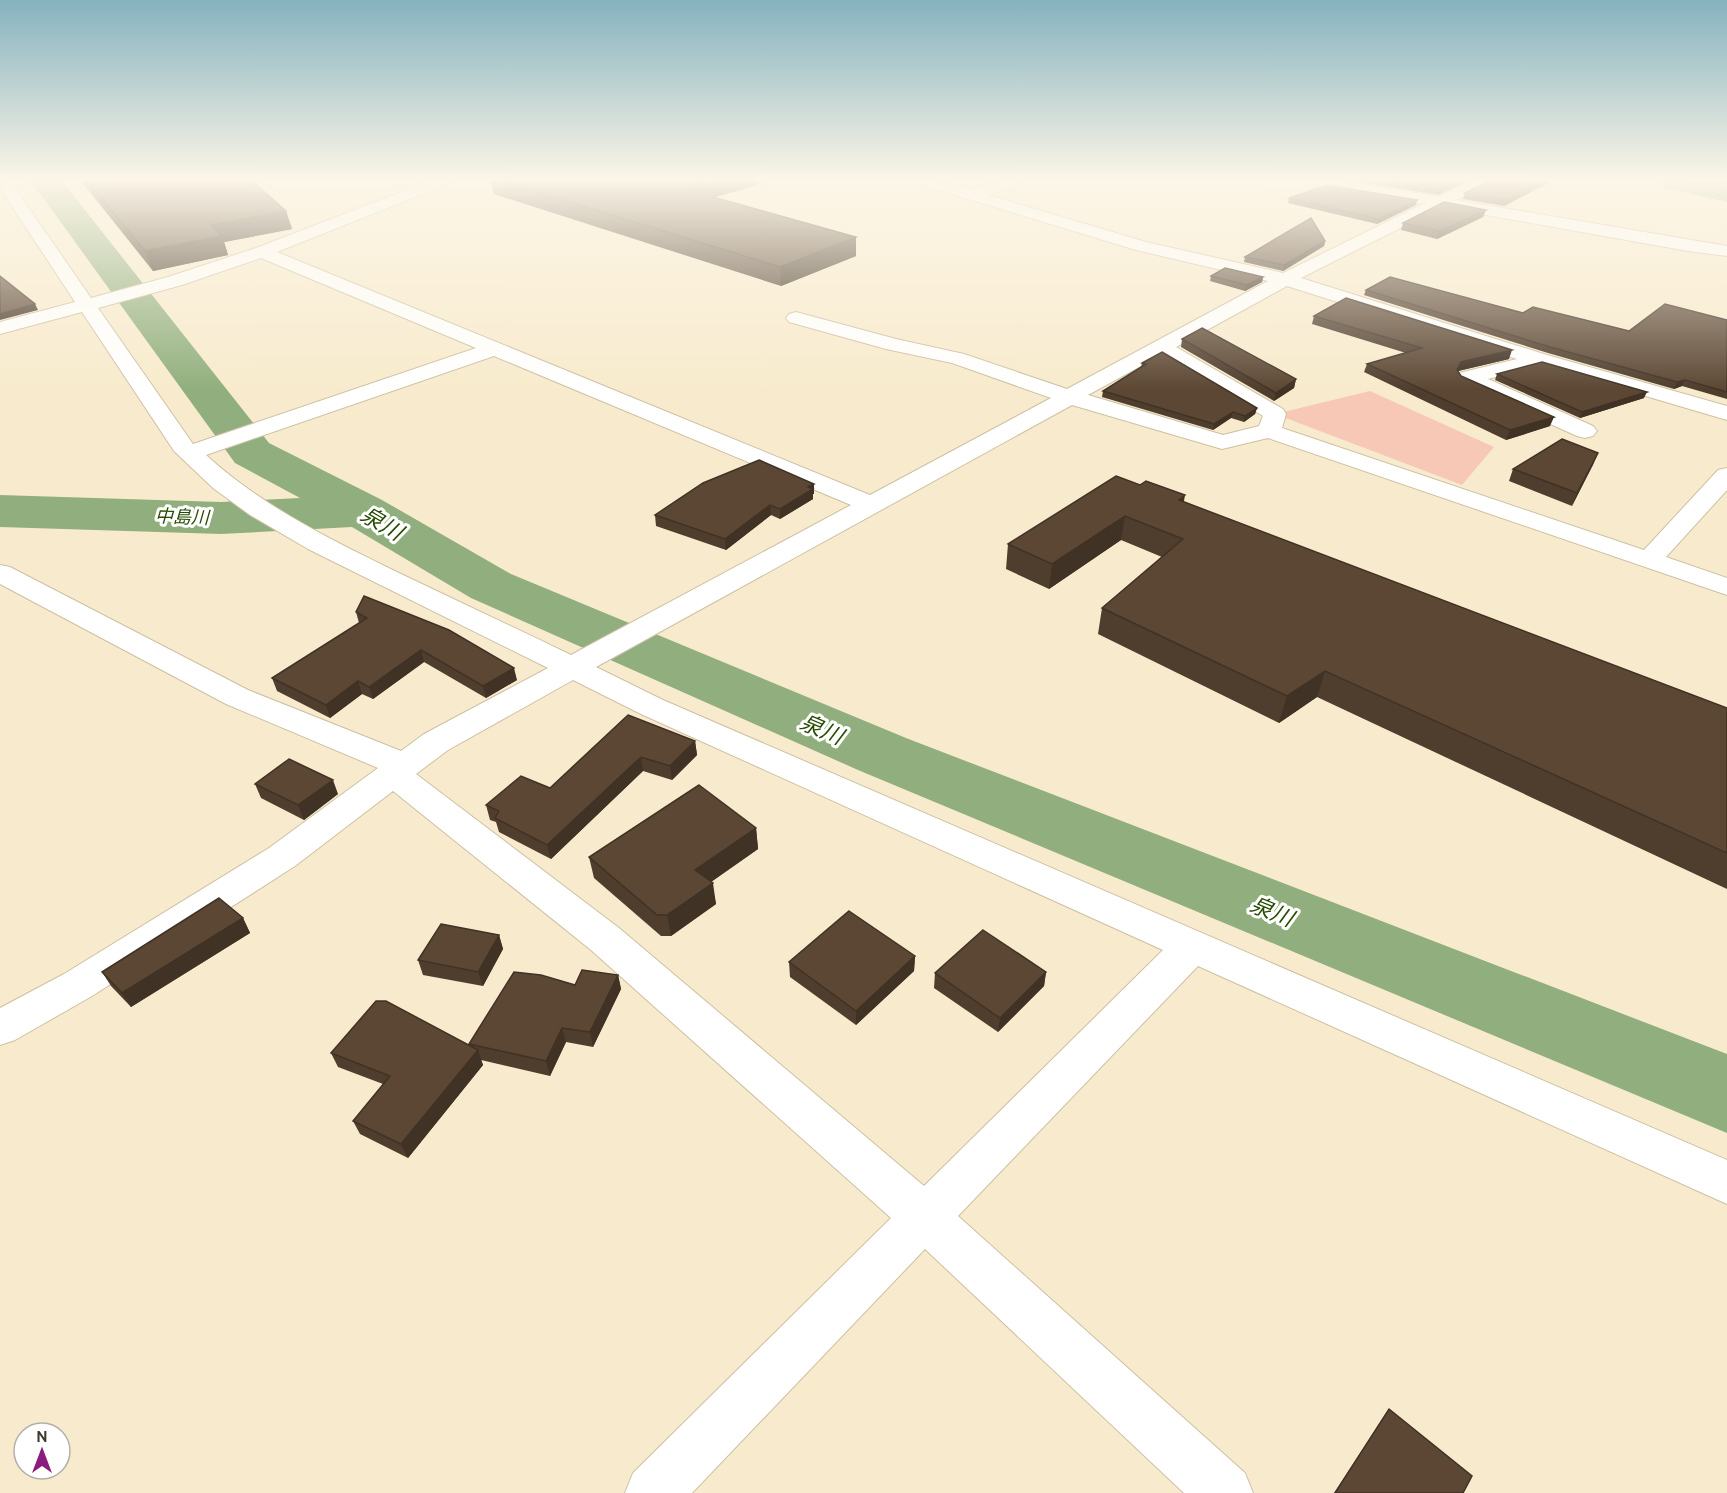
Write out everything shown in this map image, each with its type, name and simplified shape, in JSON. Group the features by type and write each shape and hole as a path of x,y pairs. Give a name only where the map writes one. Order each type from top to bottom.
{"street":[{"path":"45,251 88,305 182,446 222,483 259,510 317,543 652,707 1727,1182"},
{"path":"0,328 175,280 265,251"},
{"path":"1162,251 1285,279 1540,359 1727,413"},
{"path":"0,1028 78,985 282,857 436,742 1285,279 1342,251"},
{"path":"262,252 872,505"},
{"path":"796,318 893,345 957,358 1070,397 1222,442 1269,431 1727,587"},
{"path":"1162,347 1275,414 1269,431"},
{"path":"190,452 494,349"},
{"path":"1540,359 1467,378 1585,431"},
{"path":"1649,560 1727,475"},
{"path":"0,573 237,697 397,769 605,939 926,1218 1225,1493"},
{"path":"653,1493 1193,945"}],"shaded area":[{"path":"1370,391 1494,447 1462,485 1275,414"}],"building":[{"path":"727,251 821,251 780,267"},
{"path":"1256,251 1308,251 1284,265 1245,257"},
{"path":"1225,268 1263,277 1247,285 1211,276"},
{"path":"0,276 35,304 0,314"},
{"path":"1390,277 1523,313 1533,307 1629,331 1665,304 1727,320 1727,392 1685,380 1677,382 1550,347 1366,290"},
{"path":"1346,298 1512,350 1461,362 1457,370 1461,376 1554,417 1510,430 1367,364 1422,348 1314,316"},
{"path":"1202,328 1296,379 1276,393 1182,339"},
{"path":"1162,352 1257,408 1245,416 1233,412 1214,424 1103,391 1146,364 1142,363"},
{"path":"1542,362 1647,392 1582,412 1497,374"},
{"path":"1562,439 1598,453 1577,493 1513,469"},
{"path":"759,460 814,484 808,487 813,489 780,509 770,505 725,539 655,515 703,483"},
{"path":"1116,476 1140,485 1146,481 1185,495 1179,500 1727,708 1727,853 1325,671 1287,696 1102,608 1183,539 1125,516 1052,564 1008,544"},
{"path":"364,596 449,630 514,668 483,686 421,650 369,687 358,681 326,705 272,678 367,618 356,612"},
{"path":"628,715 695,741 670,766 641,757 547,845 495,818 499,811 486,805 521,776 550,788"},
{"path":"289,759 333,780 298,805 255,784"},
{"path":"699,785 756,828 695,870 713,883 667,915 657,915 589,857"},
{"path":"219,898 243,918 122,993 102,972"},
{"path":"849,911 915,956 856,1011 789,962"},
{"path":"441,924 499,935 478,972 418,960"},
{"path":"983,930 1046,972 1000,1018 935,973"},
{"path":"582,970 618,975 590,1032 562,1028 546,1061 469,1044 514,972 541,975 575,985"},
{"path":"376,1001 386,1001 478,1050 401,1144 353,1121 390,1076 331,1053"},
{"path":"1389,1409 1472,1476 1463,1493 1335,1493"}],"waterway":[{"name":"泉川","path":"99,251 252,453 363,511 491,586 882,754 1727,1094"},
{"name":"中島川","path":"0,511 221,518 347,512"}]}
